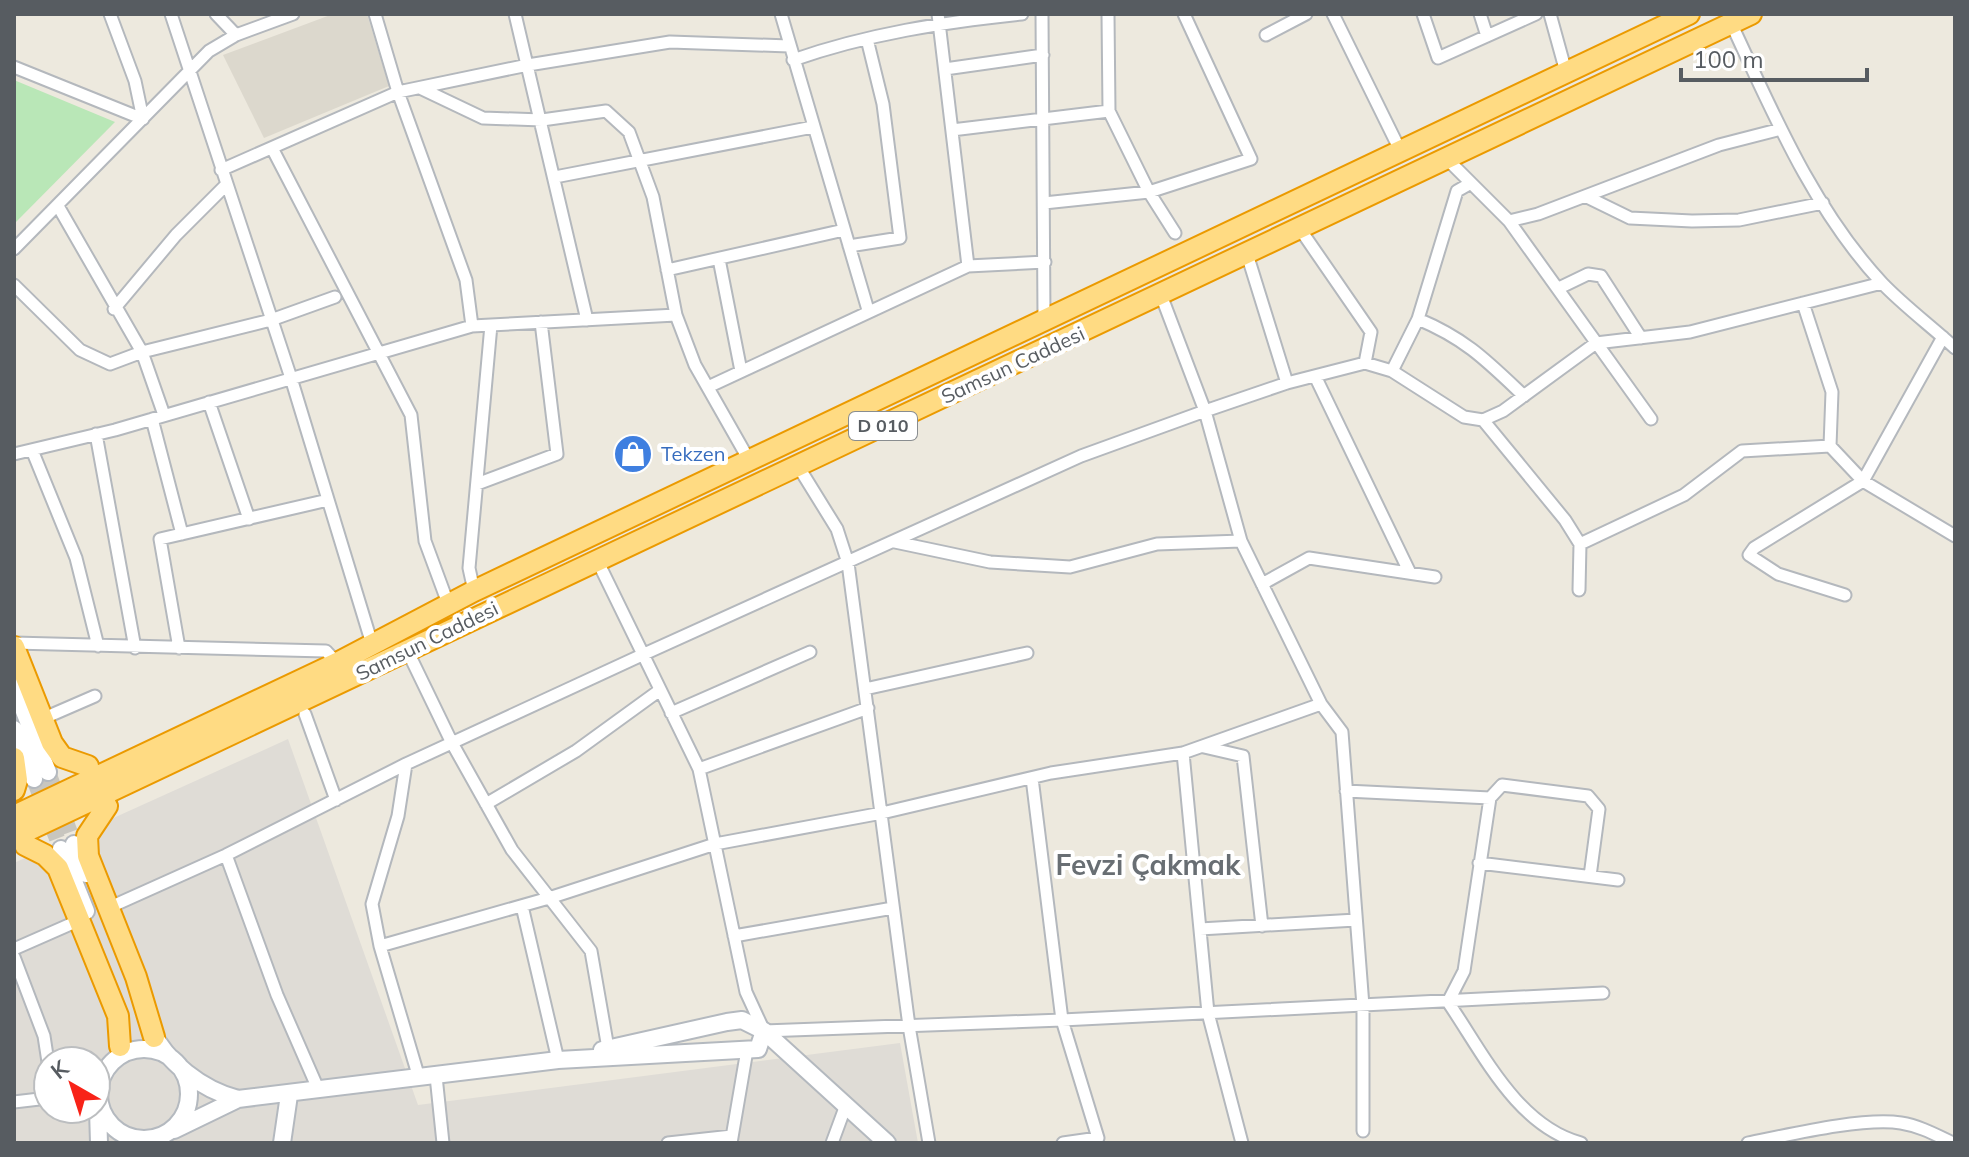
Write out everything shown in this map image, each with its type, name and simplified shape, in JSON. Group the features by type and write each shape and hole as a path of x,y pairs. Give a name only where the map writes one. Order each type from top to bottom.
{"highway":[{"name":"Samsun Caddesi","path":"18,844 343,670 372,644 474,591 1689,14"},
{"name":"Samsun Caddesi","path":"14,816 343,670 407,650 1751,14"},
{"path":"14,645 52,743 62,757 88,766"},
{"path":"14,801 293,670 343,670"},
{"path":"18,844 305,714 343,670"},
{"path":"14,758 17,766 14,790"},
{"path":"107,806 87,836 88,856 136,977 154,1037"},
{"path":"18,844 45,855 58,868 118,1016 120,1046"}],"main road":[{"path":"14,686 41,776 14,729"},
{"path":"112,1059 126,1031 126,1013 68,846 154,1037 199,1084 218,1094 238,1099 289,1095 609,1053 742,1020 764,1031 887,1143"},
{"path":"609,1053 758,1049 764,1031"},
{"path":"112,1062 135,1049 150,1049 176,1062 189,1088 189,1103 184,1117 169,1137 147,1140 118,1132 112,1124"},
{"path":"282,1143 289,1095"},
{"path":"145,1143 169,1137 238,1099"}],"street":[{"path":"110,14 135,81 143,119"},
{"path":"171,14 225,186 291,378 372,644"},
{"path":"216,14 236,35"},
{"path":"14,249 209,51 236,35 293,14"},
{"path":"375,14 398,92 466,280 472,326"},
{"path":"515,14 587,320"},
{"path":"781,14 868,310"},
{"path":"793,60 939,18 1022,14"},
{"path":"1042,14 1044,318"},
{"path":"1108,14 1109,111 1149,192 1175,233"},
{"path":"1044,203 1149,192 1251,159 1184,14"},
{"path":"1266,35 1306,14"},
{"path":"1333,14 1400,150"},
{"path":"1423,14 1438,58 1536,14"},
{"path":"1480,14 1487,36"},
{"path":"1550,14 1566,72"},
{"path":"939,18 968,266"},
{"path":"1731,23 1781,129 1823,203 1882,283 1955,348"},
{"path":"849,246 900,238 883,104 867,39"},
{"path":"221,170 398,92 528,65 670,42 789,46"},
{"path":"945,69 1043,55"},
{"path":"14,67 143,119"},
{"path":"420,88 483,118 542,120 606,111 629,132 653,197 676,315 695,365 749,460"},
{"path":"952,130 1044,116 1109,111"},
{"path":"555,177 640,163 813,127"},
{"path":"1509,221 1719,145 1781,129"},
{"path":"272,148 381,351 411,415 425,541 449,606"},
{"path":"1447,159 1509,221 1651,419"},
{"path":"1392,371 1418,319 1457,191 1471,183"},
{"path":"114,309 176,235 225,186"},
{"path":"1585,196 1630,218 1692,221 1739,220 1823,203"},
{"path":"58,206 114,309 142,352 182,534"},
{"path":"1300,229 1371,332 1365,363"},
{"path":"667,270 844,230"},
{"path":"1247,254 1287,383"},
{"path":"719,259 741,371"},
{"path":"708,387 968,266 1045,262"},
{"path":"1559,288 1588,274 1601,276 1641,338"},
{"path":"108,908 226,855 406,764 1081,456 1205,411 1287,383 1365,363 1392,371 1464,417 1483,420 1524,396 1596,343 1690,332 1882,283"},
{"path":"14,285 80,350 110,364 142,352 271,320 335,297"},
{"path":"1161,295 1205,411 1241,541 1321,704 1342,732 1363,1006 1363,1131"},
{"path":"1803,303 1832,392 1830,446 1863,481 1955,536"},
{"path":"14,454 158,417 472,326 676,315"},
{"path":"1418,319 1453,333 1524,396"},
{"path":"477,484 557,454 541,322"},
{"path":"474,591 469,568 491,325"},
{"path":"1845,595 1778,574 1749,555 1754,548 1863,481 1943,337"},
{"path":"1315,376 1410,573"},
{"path":"209,402 249,519"},
{"path":"1483,420 1565,520 1580,544 1579,590"},
{"path":"96,434 135,648"},
{"path":"1580,544 1684,495 1742,451 1830,446"},
{"path":"32,450 76,558 98,646"},
{"path":"798,466 837,529 848,563 909,1026 929,1143"},
{"path":"179,648 160,539 328,500"},
{"path":"895,542 990,562 1070,567 1157,544 1241,541"},
{"path":"1262,584 1309,558 1435,577"},
{"path":"597,560 699,769 746,992 764,1031 1062,1020 1603,993"},
{"path":"14,645 326,651 343,670"},
{"path":"407,650 452,743 512,850 591,951 609,1053"},
{"path":"671,713 810,652"},
{"path":"865,689 1027,653"},
{"path":"486,804 576,751 660,690"},
{"path":"42,719 95,696"},
{"path":"380,946 549,898 715,844 882,813 1032,778 1183,753 1321,704"},
{"path":"699,769 868,708"},
{"path":"305,714 336,800"},
{"path":"1202,747 1243,756 1262,926"},
{"path":"1183,753 1208,1013 1242,1143"},
{"path":"406,764 398,816 372,904 380,946 428,1077 443,1143"},
{"path":"1032,778 1062,1020 1098,1138 1063,1143"},
{"path":"1448,1002 1464,971 1490,798 1502,785 1588,796 1599,809 1590,876"},
{"path":"1346,791 1490,798"},
{"path":"226,855 277,995 319,1091"},
{"path":"1479,863 1618,880"},
{"path":"522,906 558,1060"},
{"path":"734,936 893,908"},
{"path":"14,949 80,920"},
{"path":"1200,929 1356,920"},
{"path":"14,957 45,1045"},
{"path":"1448,1002 1515,1101 1560,1138 1581,1143"},
{"path":"668,1143 731,1139 747,1050"},
{"path":"832,1143 846,1105"},
{"path":"1748,1143 1865,1123 1898,1122 1919,1127 1953,1143"}],"shaded area":[{"path":"333,14 367,14 389,86 264,138 223,55"},
{"path":"288,739 418,1105 900,1043 918,1143 14,1143 14,863"}],"green space":[{"path":"14,80 115,122 14,224"}],"tunnel":[{"path":"48,772 74,844"},
{"path":"34,779 61,849"}],"place":[{"name":"Tekzen","path":"633,454"}],"district":[{"name":"Fevzi Çakmak","path":"1148,865"}]}
